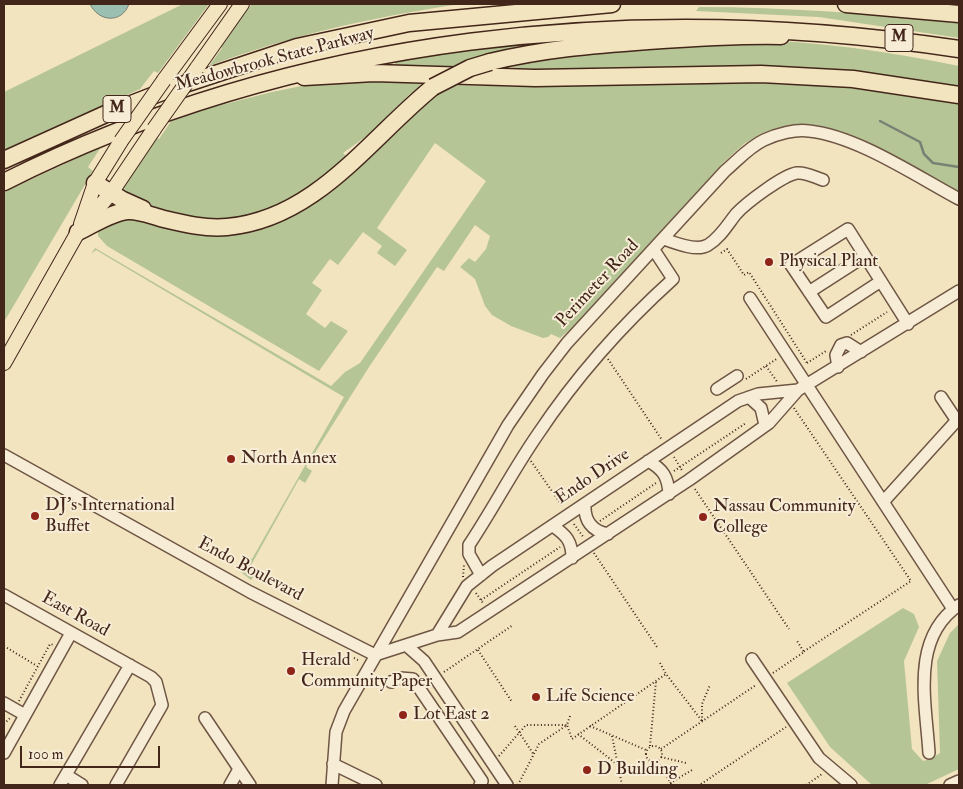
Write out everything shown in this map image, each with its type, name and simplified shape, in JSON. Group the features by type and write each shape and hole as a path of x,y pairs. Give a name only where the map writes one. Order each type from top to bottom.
{"highway":[{"path":"486,14 529,4"},
{"name":"Meadowbrook State Parkway","path":"4,160 116,109 170,89 296,48 409,23 486,14 612,4"},
{"name":"M","path":"846,4 959,14"},
{"name":"Meadowbrook State Parkway","path":"4,182 84,145 149,118 262,81 348,58 411,46 542,28 680,22 838,30 959,49"},
{"path":"78,232 114,215 126,212 138,212 200,226 227,227 254,223 287,211 316,193 407,108 433,88 470,68 490,62 528,52 571,46 713,37 787,36 838,30"},
{"path":"262,81 374,72 536,78 754,74 853,79 959,94"},
{"path":"95,183 111,193 166,219"}],"main road":[{"path":"4,363 78,232 95,183 164,80 220,4"},
{"path":"78,232 111,193 242,4"}],"street":[{"name":"Perimeter Road","path":"332,785 339,725 375,655 508,425 542,374 567,342 725,171 752,147 766,139 790,132 807,130 831,134 862,148 959,199"},
{"path":"664,239 696,247 708,246 722,232 737,212 783,179 795,173 805,174 822,180"},
{"path":"881,281 826,316 791,265 848,229 881,281 908,324"},
{"path":"481,575 469,554 469,545 526,453 582,375 602,351 645,304 673,279 654,250"},
{"path":"809,292 865,256"},
{"name":"Endo Drive","path":"437,635 467,586 481,575 738,400 749,397 787,396 838,367 959,291"},
{"path":"750,298 786,353 802,388 956,607 943,618 926,651 924,673 929,753"},
{"path":"838,367 836,355 841,345 847,343 862,352"},
{"path":"718,389 736,376"},
{"path":"375,655 437,635 458,632 669,494 765,426 787,396"},
{"path":"749,397 761,408 765,426"},
{"path":"883,502 958,420 941,397"},
{"name":"Endo Boulevard","path":"4,456 250,592 375,655"},
{"path":"648,461 658,466 666,476 669,494"},
{"path":"585,504 584,513 589,524 598,532 608,534"},
{"path":"553,526 568,538 571,545 572,558"},
{"name":"East Road","path":"4,596 154,679 162,701 116,785"},
{"path":"4,752 21,712 71,633"},
{"path":"407,646 424,661 507,785"},
{"path":"752,659 819,758 851,785"},
{"path":"82,785 63,780 130,665"},
{"path":"391,682 400,678 413,679 482,781 480,785"},
{"path":"4,703 21,712"},
{"path":"205,718 250,785"},
{"path":"333,764 376,785"},
{"path":"230,785 239,769"},
{"path":"950,785 959,781"}],"path":[{"path":"602,351 663,441"},
{"path":"736,376 740,383 786,353"},
{"path":"766,366 911,581 771,674"},
{"path":"670,474 746,423"},
{"path":"526,453 564,508"},
{"path":"671,454 684,474"},
{"path":"596,524 662,479"},
{"path":"692,485 788,630"},
{"path":"571,520 586,541"},
{"path":"481,600 565,544"},
{"path":"593,551 657,647"},
{"path":"472,586 484,605"},
{"path":"440,675 513,626"},
{"path":"797,641 803,652"},
{"path":"4,724 21,712 19,698 50,643 62,649"},
{"path":"4,646 37,666"},
{"path":"478,650 512,702"},
{"path":"354,658 358,660"},
{"path":"660,663 666,674 702,721"},
{"path":"567,725 572,739 666,674"},
{"path":"646,750 650,746 656,681"},
{"path":"660,749 759,683"},
{"path":"702,721 702,704 710,685"},
{"path":"518,785 539,744 567,725 570,716"},
{"path":"701,784 794,721"},
{"path":"497,759 526,725 567,725"},
{"path":"515,726 534,755"},
{"path":"590,726 646,750"},
{"path":"578,734 618,765"},
{"path":"612,736 622,785"},
{"path":"650,746 656,746 660,749"},
{"path":"660,749 661,757"},
{"path":"646,750 647,758 652,762 657,761 661,757"},
{"path":"661,757 686,763"},
{"path":"657,761 672,785"},
{"path":"806,785 831,768"},
{"path":"667,785 672,785 692,770"}],"shaded area":[{"path":"90,4 129,4 121,15 116,18 110,18 98,14"},
{"path":"183,4 209,4 158,73 154,71 140,89 4,151 4,92"},
{"path":"252,4 460,4 333,28 271,45 209,66 222,48 219,45"},
{"path":"699,7 764,8 959,22 959,38 819,17 696,11"},
{"path":"747,39 801,42 854,48 959,66 959,88 794,69 698,66 550,70 492,66 520,60"},
{"path":"548,41 502,50 452,68 395,65 395,62 436,50"},
{"path":"326,81 328,84 381,81 425,84 410,94 368,135 343,153 346,156 329,174 288,203 239,220 182,218 152,209 121,191 154,137 159,139 174,117 272,92"},
{"path":"725,82 843,87 959,102 959,194 873,148 830,129 808,125 777,128 760,134 745,143 725,161 573,327 560,338 551,334 543,338 511,326 492,315 485,306 475,279 460,267 469,258 475,262 486,249 490,236 475,225 444,271 437,267 369,367 306,467 312,471 305,483 299,479 250,567 255,575 251,580 237,569 244,555 252,559 344,397 96,250 91,254 95,248 331,386 345,372 360,363 486,181 435,143 377,228 407,250 395,266 377,253 382,246 363,232 338,265 330,259 312,283 322,290 306,314 325,328 331,321 348,331 319,371 107,246 98,236 98,232 105,223 128,214 196,232 313,200 316,202 396,125 449,85 535,87"},
{"path":"101,147 88,167 93,171 4,322 4,192"},
{"path":"903,608 914,614 919,627 904,661 912,749 923,761 940,753 937,661 950,633 959,624 959,769 925,785 872,785 830,747 787,683"}],"waterway":[{"path":"880,121 920,142 924,154 933,163 959,167"}],"place":[{"name":"Physical Plant","path":"769,262"},
{"name":"North Annex","path":"231,459"},
{"name":"DJ's International Buffet","path":"35,516"},
{"name":"Nassau Community College","path":"703,517"},
{"name":"Herald Community Paper","path":"291,671"},
{"name":"Life Science","path":"536,697"},
{"name":"Lot East 2","path":"403,715"},
{"name":"D Building","path":"587,770"}]}
